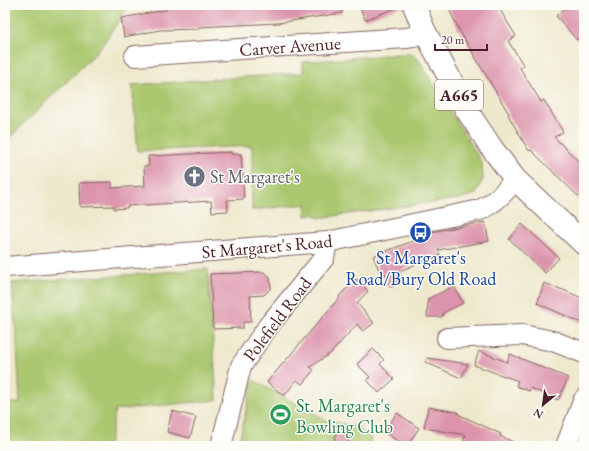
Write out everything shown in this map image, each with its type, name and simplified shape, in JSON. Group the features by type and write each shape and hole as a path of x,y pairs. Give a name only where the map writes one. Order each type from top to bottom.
{"main road":[{"name":"A665","path":"414,5 424,30 466,109 491,147 515,179 584,244"}],"street":[{"name":"Carver Avenue","path":"147,59 406,38 413,37 424,30"},
{"name":"St Margaret's Road","path":"5,267 327,242 480,210 501,197 515,179"},
{"name":"Polefield Road","path":"221,446 241,366 269,325 324,258 327,242"},
{"path":"447,338 522,335 553,341 584,353"},
{"path":"566,446 584,399"}],"green space":[{"path":"5,5 129,5 103,44 89,60 5,142"},
{"path":"410,53 418,59 482,163 483,179 476,194 459,199 318,218 315,214 306,216 306,204 252,210 252,146 138,151 132,85 303,73 303,62"},
{"path":"208,269 217,400 115,410 109,446 10,446 6,403 20,403 12,283"},
{"name":"St. Margaret's Bowling Club","path":"253,380 326,420 360,428 359,430 371,438 369,446 238,446"}],"building":[{"path":"341,5 342,13 278,23 199,27 199,29 160,30 124,37 121,18 166,10 166,6"},
{"path":"359,5 401,5 401,6 365,20"},
{"path":"447,5 497,5 516,36 508,41 524,66 520,68 541,102 544,100 563,132 554,137 584,167 584,202 531,150 529,151 458,28"},
{"path":"568,5 575,5 584,15 584,33 577,40 556,16"},
{"name":"St Margaret's","path":"231,152 231,154 241,154 244,199 227,200 228,211 212,212 211,201 127,206 127,208 114,209 114,206 80,207 79,183 112,182 112,188 145,186 144,166 149,166 148,156"},
{"path":"485,222 489,241 438,250 440,255 399,271 403,282 390,287 385,273 382,277 373,256 432,234 432,232"},
{"path":"522,224 559,258 545,273 509,239"},
{"path":"264,272 270,277 271,288 264,295 250,296 251,322 243,322 243,328 213,329 210,274"},
{"path":"356,279 368,291 357,303 374,323 363,331 357,324 331,353 310,367 314,370 302,384 297,380 284,396 267,382 340,297 339,296"},
{"path":"544,283 584,299 584,324 537,303"},
{"path":"454,286 463,303 443,313 442,317 427,317 428,299"},
{"path":"373,349 384,360 380,364 394,379 379,393 367,380 370,377 357,364"},
{"path":"479,351 507,362 510,354 568,378 558,400 530,388 529,391 516,386 518,381 474,365"},
{"path":"427,358 468,364 461,378 425,362"},
{"path":"428,407 458,412 458,414 501,434 500,436 522,446 475,446 463,441 466,435 424,428"},
{"path":"172,411 196,417 190,438 167,432"},
{"path":"397,413 419,428 407,446 384,432"},
{"path":"338,426 351,429 347,446 334,443"}],"place":[{"name":"St Margaret's","path":"194,176"},
{"name":"St Margaret's Road/Bury Old Road","path":"421,232"},
{"name":"St. Margaret's Bowling Club","path":"281,415"}]}
